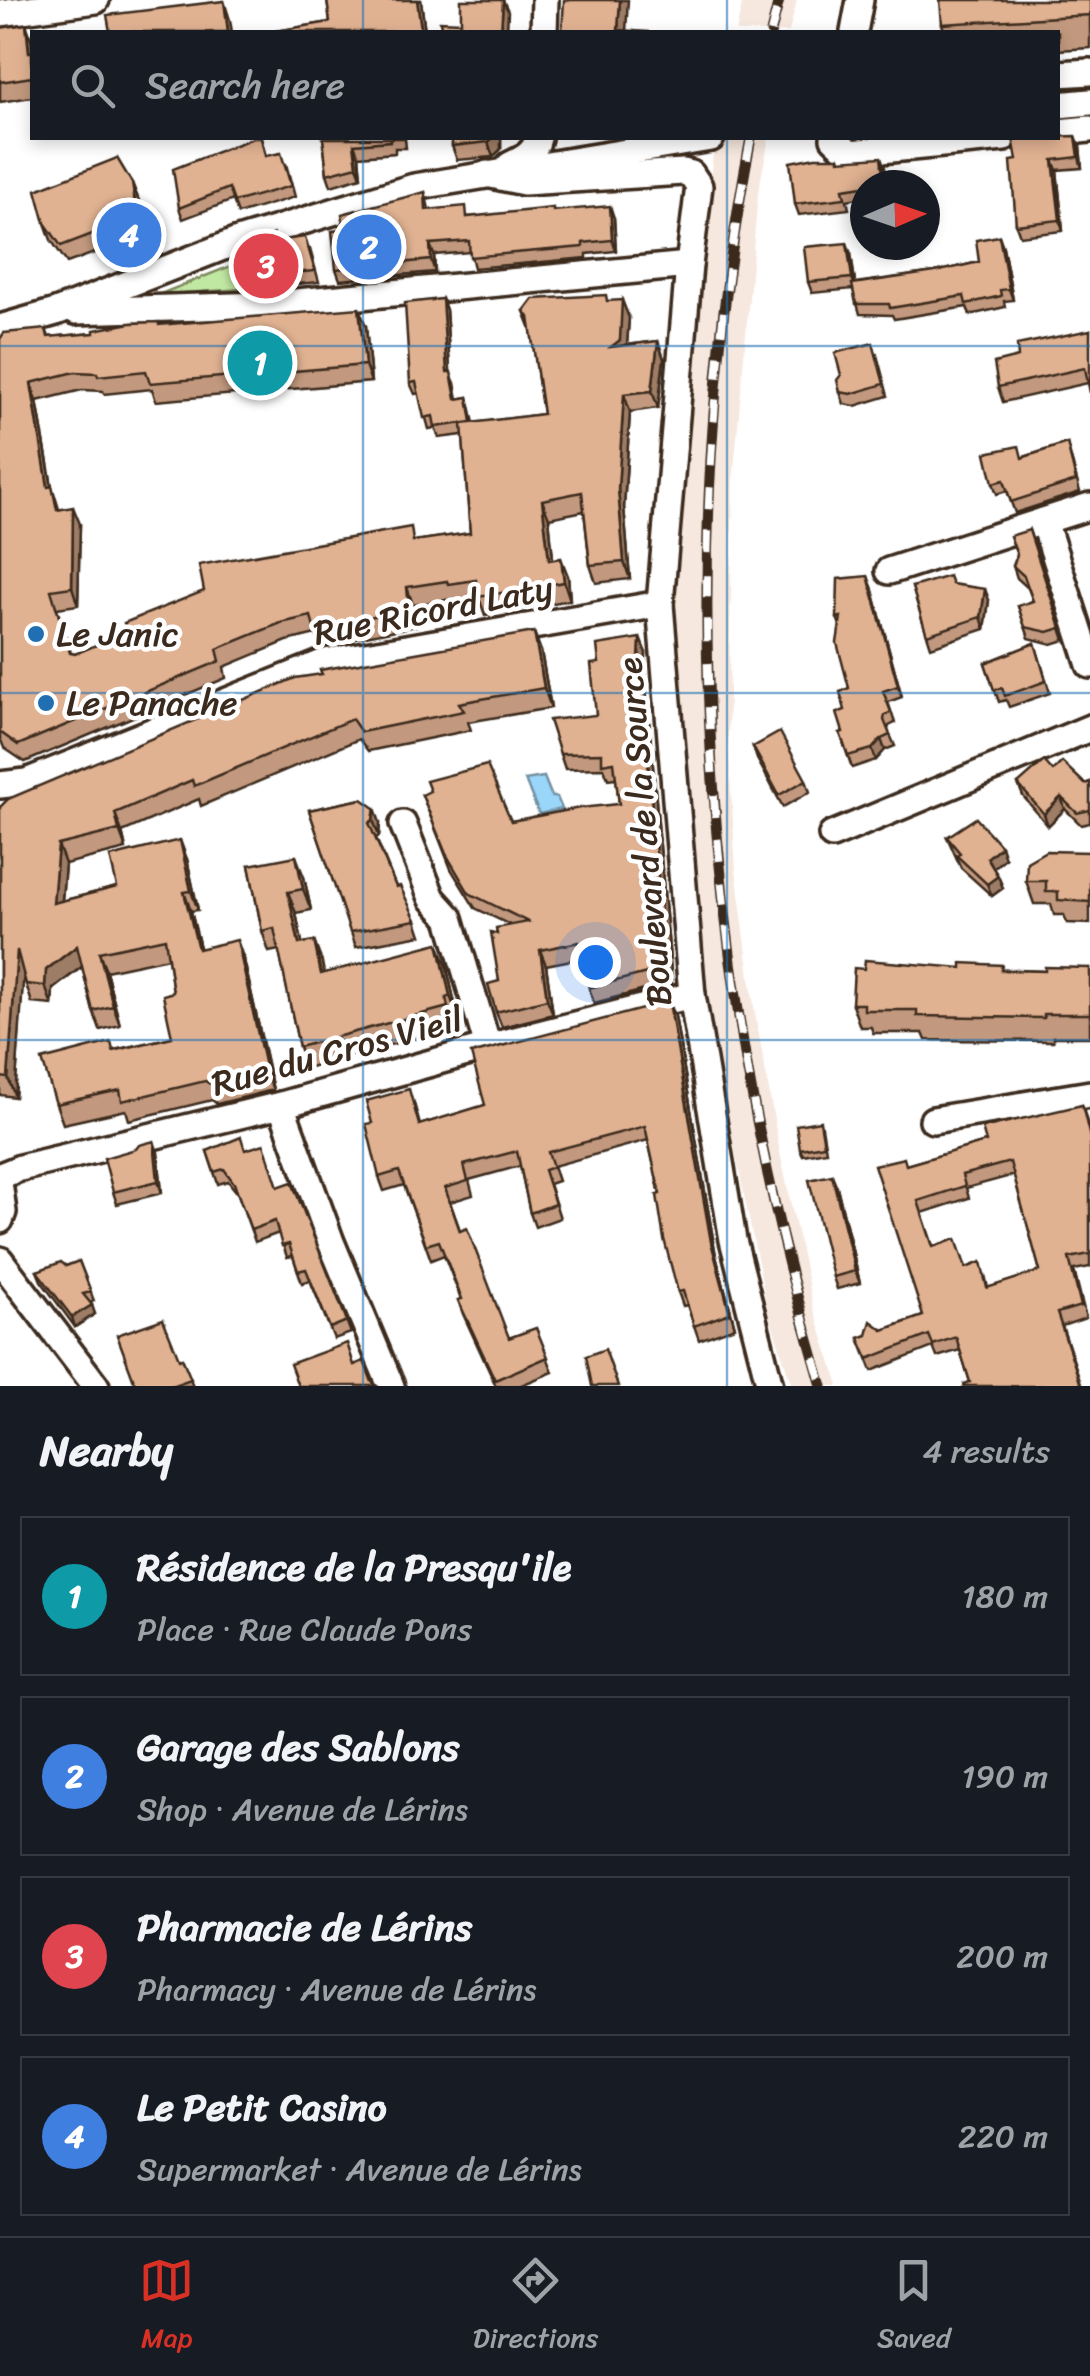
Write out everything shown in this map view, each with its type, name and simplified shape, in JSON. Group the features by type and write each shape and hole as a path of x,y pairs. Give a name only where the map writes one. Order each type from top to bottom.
{"street":[{"path":"0,12 96,0"},
{"path":"544,30 545,0"},
{"path":"854,30 860,0"},
{"path":"1060,74 1090,72"},
{"path":"1060,105 1090,102"},
{"path":"1060,132 1090,129"},
{"path":"486,174 525,158 538,140"},
{"path":"0,328 56,312 238,241 414,186 689,140"},
{"path":"836,140 850,152 886,144 965,140"},
{"name":"Boulevard de la Source","path":"486,174 524,182 683,172 691,174 699,186 660,604 692,995 733,1240 770,1386"},
{"path":"56,312 265,306 689,265"},
{"path":"889,570 1090,506"},
{"path":"1044,521 1090,664"},
{"name":"Rue Ricord Laty","path":"0,785 26,782 324,662 660,604"},
{"path":"832,835 1090,728"},
{"path":"403,824 432,898 450,918 488,1047"},
{"name":"Rue du Cros Vieil","path":"0,1176 692,995"},
{"path":"934,1120 1090,1094"},
{"path":"281,1105 391,1386"},
{"path":"0,1189 0,1220"},
{"path":"0,1260 96,1386"}],"shaded area":[{"path":"743,0 797,0 790,30 736,30"},
{"path":"715,140 769,140 758,194 733,482 728,741 736,870 754,1007 813,1306 839,1386 792,1386 768,1311 718,1069 687,828 675,595 691,333"}],"green space":[{"path":"253,257 255,288 158,295"}],"water":[{"path":"544,777 562,809 539,814 525,780"}],"building":[{"path":"327,0 417,0 421,29 282,30 330,22"},
{"path":"461,0 503,0 501,30 442,30 440,21 461,22"},
{"path":"564,0 620,0 618,30 562,30"},
{"path":"940,0 1090,0 1090,15 942,24"},
{"path":"224,1 228,30 110,30 107,15"},
{"path":"26,24 30,77 0,82 0,28"},
{"path":"1076,136 1079,157 1053,160 1060,220 1016,225 1011,161 1017,160 1013,140 1060,140 1060,137"},
{"path":"248,140 261,140 265,156 281,153 291,186 234,202 229,188 179,208 173,169"},
{"path":"323,140 390,140 354,144 357,166 327,174"},
{"path":"452,140 490,140 488,142 452,146"},
{"path":"815,157 881,157 882,170 850,170 850,188 843,189 845,198 795,204 790,162"},
{"path":"117,158 132,183 137,217 61,246 45,223 36,190"},
{"path":"425,192 426,210 466,206 467,217 610,206 612,240 583,243 583,247 470,257 469,241 430,244 431,260 336,269 332,231 344,230 342,214"},
{"path":"273,235 274,241 305,237 315,271 250,277 248,245"},
{"path":"999,236 1009,289 1000,290 1001,296 966,304 964,296 890,308 889,304 856,304 852,284 979,262 976,240"},
{"path":"847,243 852,278 808,282 804,247"},
{"path":"606,295 607,301 622,300 620,340 611,347 658,341 652,391 624,394 618,489 624,562 590,565 582,492 542,500 549,560 561,558 564,582 478,597 476,580 407,587 409,609 314,628 311,616 281,623 217,649 220,661 18,745 0,732 0,339 4,333 46,329 48,337 94,333 131,323 159,325 359,308 365,365 150,383 146,371 98,376 75,372 31,383 48,487 52,486 57,510 73,507 72,587 51,590 70,653 75,654 127,632 124,623 204,591 199,565 411,527 413,541 470,533 462,424 543,414 529,317 524,311 533,299"},
{"path":"442,299 447,372 451,372 456,399 468,397 472,422 435,427 433,416 424,418 416,382 410,383 405,303"},
{"path":"1090,330 1090,393 1085,368 998,387 994,363 1018,357 1017,345"},
{"path":"873,343 884,384 851,394 840,392 837,380 841,375 835,353"},
{"path":"1067,443 1076,481 1011,502 1004,480 993,483 986,453 1019,446 1022,458"},
{"path":"1029,530 1061,628 1048,632 1025,627 1018,606 1033,601 1024,576 1013,566 1017,555 1010,536"},
{"path":"868,576 898,686 883,691 891,712 884,720 890,735 872,749 848,756 837,713 845,710 840,692 849,688 837,643 841,617 837,618 838,579"},
{"path":"949,576 952,584 985,589 981,617 927,635 912,587"},
{"path":"534,632 544,688 459,703 464,711 361,732 352,719 194,786 192,780 115,813 119,830 58,845 53,903 117,887 110,857 180,840 191,891 184,892 198,949 237,940 266,1071 122,1101 120,1090 56,1104 42,1060 111,1042 113,1051 172,1037 163,995 173,992 165,938 99,952 113,1006 93,1011 77,946 46,970 45,986 26,984 17,950 8,1078 0,1077 0,807 8,799 295,678 322,674 320,670"},
{"path":"640,638 666,968 589,988 579,942 540,950 547,999 496,1012 488,984 499,981 491,932 497,934 496,928 528,922 469,893 446,854 422,795 430,791 426,781 487,765 511,821 619,804 614,762 602,764 602,753 560,754 549,720 596,715 591,664 599,663 597,645"},
{"path":"1035,643 1046,681 1005,696 1002,688 994,690 985,663"},
{"path":"780,732 806,780 779,795 753,747"},
{"path":"1044,761 1053,771 1062,762 1085,784 1090,782 1090,810 1077,813 1061,797 1044,814 1018,784"},
{"path":"362,799 375,808 369,823 396,887 400,886 416,920 350,932 309,810"},
{"path":"976,818 1001,846 987,858 998,876 987,884 957,856 960,853 947,837"},
{"path":"1046,851 1090,852 1090,902 1058,900 1058,892 1046,892 1046,881 1026,881 1027,862"},
{"path":"296,856 303,889 288,892 299,944 314,941 321,974 438,943 450,996 446,998 448,1007 299,1047 274,928 262,931 249,865"},
{"path":"865,960 962,968 962,963 1002,965 1001,970 1090,968 1090,1014 1044,1014 1044,1018 917,1016 917,1010 864,1010 864,1004 852,1004 854,968 864,969"},
{"path":"669,1002 711,1242 730,1313 694,1326 683,1291 678,1292 664,1239 657,1195 660,1194 645,1126 548,1152 553,1167 544,1170 555,1204 530,1213 517,1151 464,1165 468,1181 445,1188 460,1231 467,1228 509,1338 536,1328 548,1357 495,1380 458,1300 462,1299 439,1241 426,1245 399,1171 379,1177 366,1124 372,1123 366,1101 409,1089 419,1125 485,1105 471,1054"},
{"path":"1082,1105 1090,1138 1090,1254 1069,1258 1081,1306 1057,1313 1081,1385 965,1386 970,1382 956,1337 933,1345 929,1335 868,1359 859,1338 867,1335 871,1321 883,1330 923,1316 874,1165 904,1158 906,1165 986,1142 982,1128","holes":["1010,1162 1040,1271 987,1288 981,1262 966,1268 956,1239 933,1247 918,1201 965,1186 962,1175"]},
{"path":"820,1121 824,1145 800,1149 796,1125"},
{"path":"241,1137 245,1150 264,1144 278,1187 292,1182 347,1321 330,1328 306,1269 298,1271 289,1244 282,1246 275,1221 251,1230 234,1183 224,1169 214,1172 207,1151"},
{"path":"154,1141 158,1181 113,1192 104,1158"},
{"path":"832,1175 855,1271 833,1277 809,1180"},
{"path":"79,1261 91,1292 83,1294 92,1305 72,1317 37,1271 61,1262 66,1266"},
{"path":"163,1319 191,1379 171,1386 136,1386 117,1335"},
{"path":"347,1343 354,1365 364,1361 377,1386 298,1386 290,1364"},
{"path":"605,1349 618,1386 592,1386 586,1356"}],"railway":[{"path":"772,30 779,0"},
{"path":"751,140 726,293 712,450 707,608 712,766 726,923 749,1080 782,1234 822,1386"}],"place":[{"name":"Le Petit Casino","path":"129,235"},
{"name":"Garage des Sablons","path":"369,247"},
{"name":"Pharmacie de Lérins","path":"266,266"},
{"name":"Résidence de la Presqu'ile","path":"260,363"},
{"name":"Le Janic","path":"36,634"},
{"name":"Le Panache","path":"46,703"}]}
